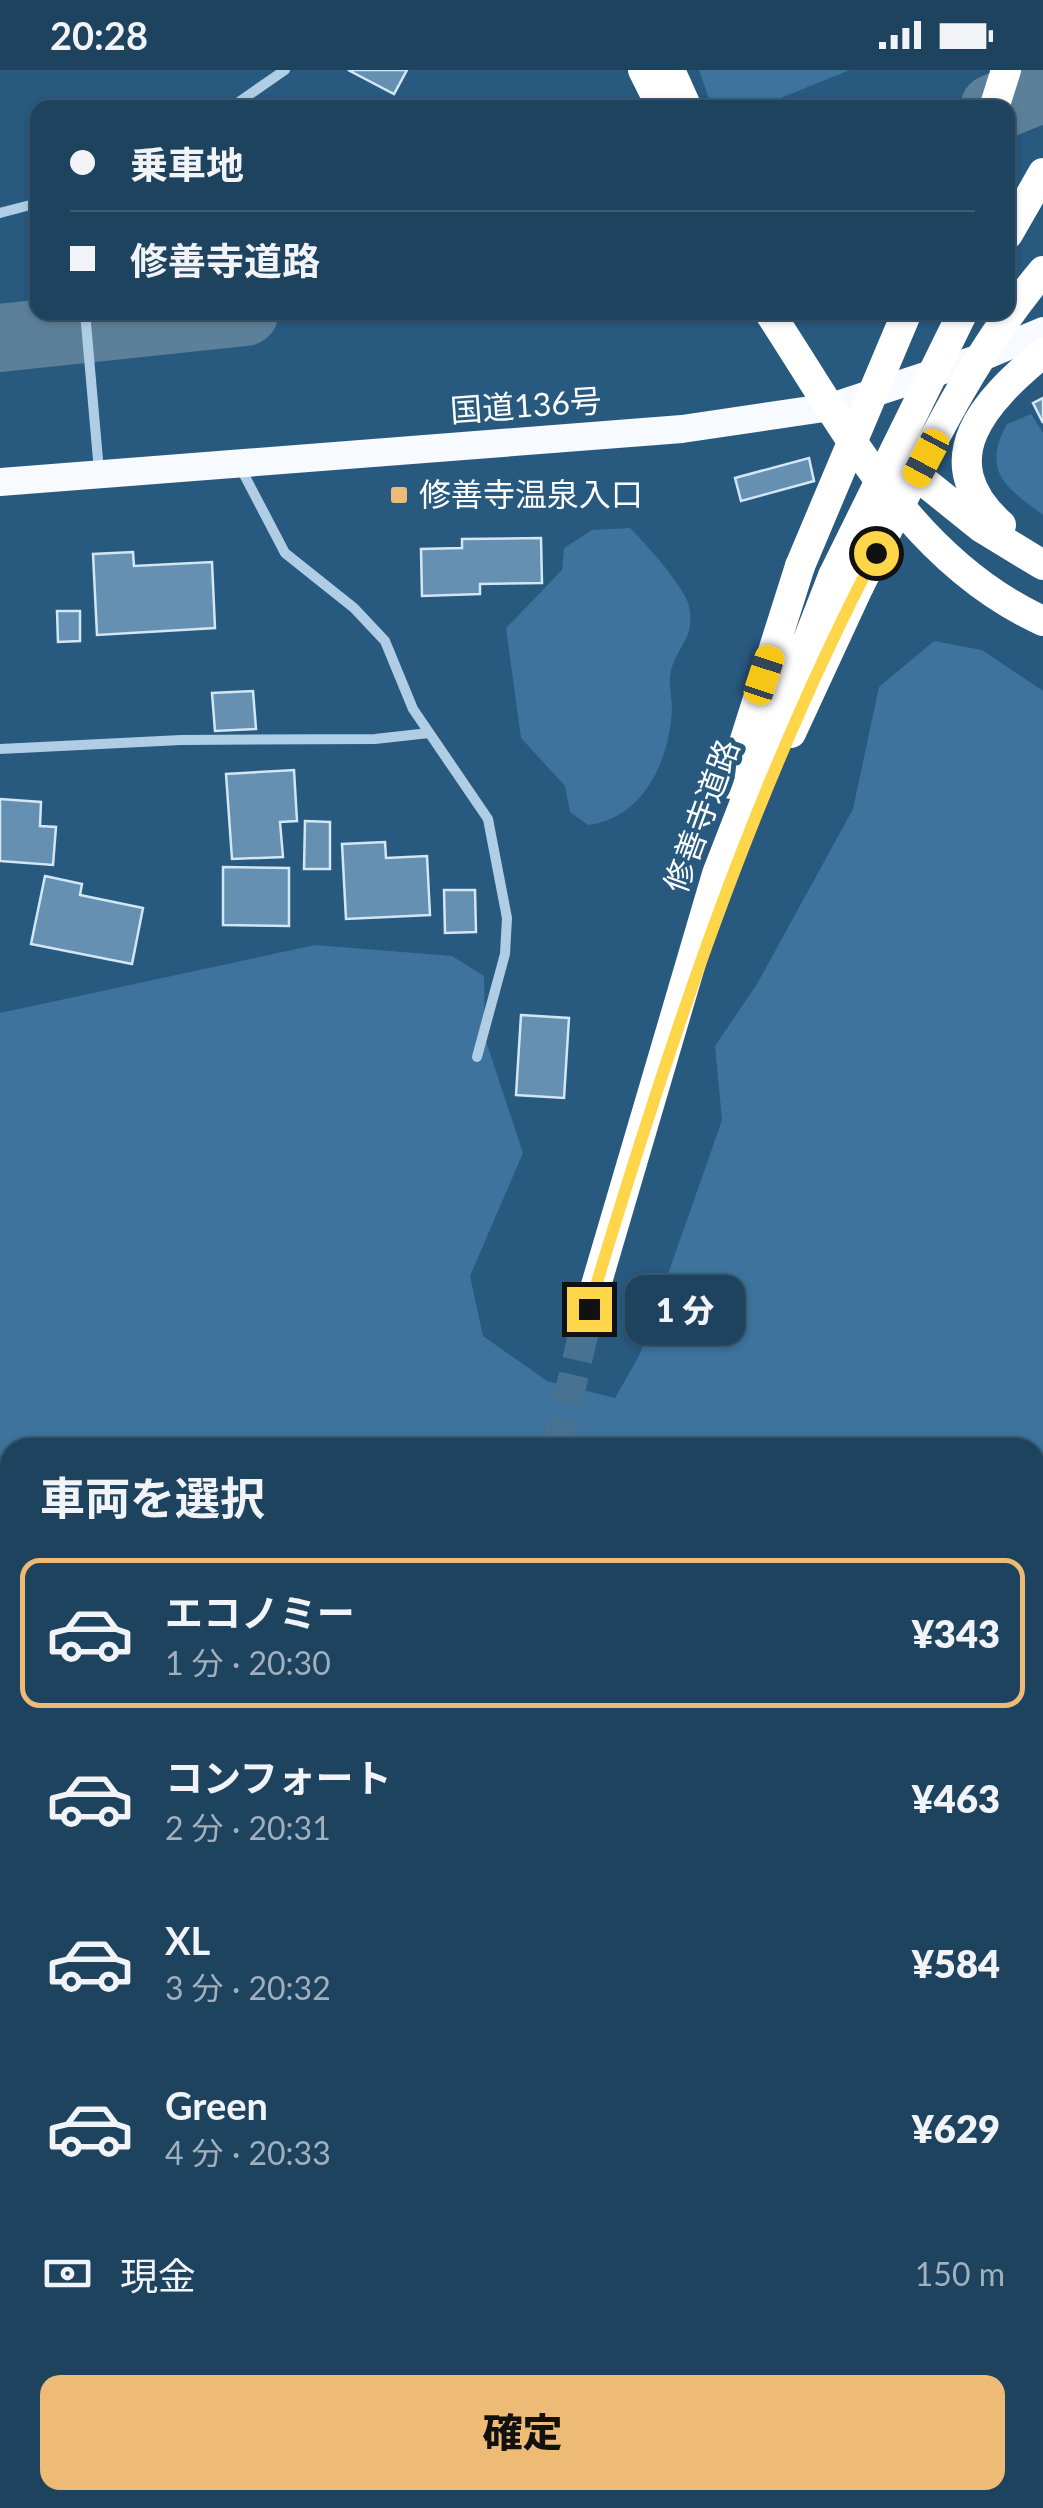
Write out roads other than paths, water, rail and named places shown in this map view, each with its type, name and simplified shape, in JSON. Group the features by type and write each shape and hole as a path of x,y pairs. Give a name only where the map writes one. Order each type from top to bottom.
{"highway":[{"path":"643,70 658,100"},
{"path":"670,70 683,100"},
{"path":"997,100 1006,70"},
{"path":"1015,222 1043,174"},
{"path":"1015,306 1043,272"},
{"path":"774,320 924,538 982,590 1043,620"},
{"path":"793,320 831,407 982,528 1043,562"},
{"path":"677,1000 712,850 800,566 904,320"},
{"name":"修善寺道路","path":"589,1309 716,874 960,320"},
{"path":"634,1158 744,849 846,581 1006,320"},
{"name":"国道136号","path":"0,482 682,429 831,407 980,358 1043,331"},
{"path":"1043,354 1009,382 979,416 966,459 977,497 1043,562"}],"street":[{"path":"242,100 285,70"},
{"path":"0,213 30,204"},
{"path":"85,320 99,473"},
{"path":"238,463 285,552 354,608 385,641 402,691 488,819 507,918 505,954 477,1057"},
{"path":"0,749 429,733"}],"waterway":[{"path":"1014,100 1043,88"},
{"path":"0,338 170,320"}],"tunnel":[{"path":"559,1438 589,1309"}],"place":[{"name":"修善寺温泉入口","path":"399,495"}]}
